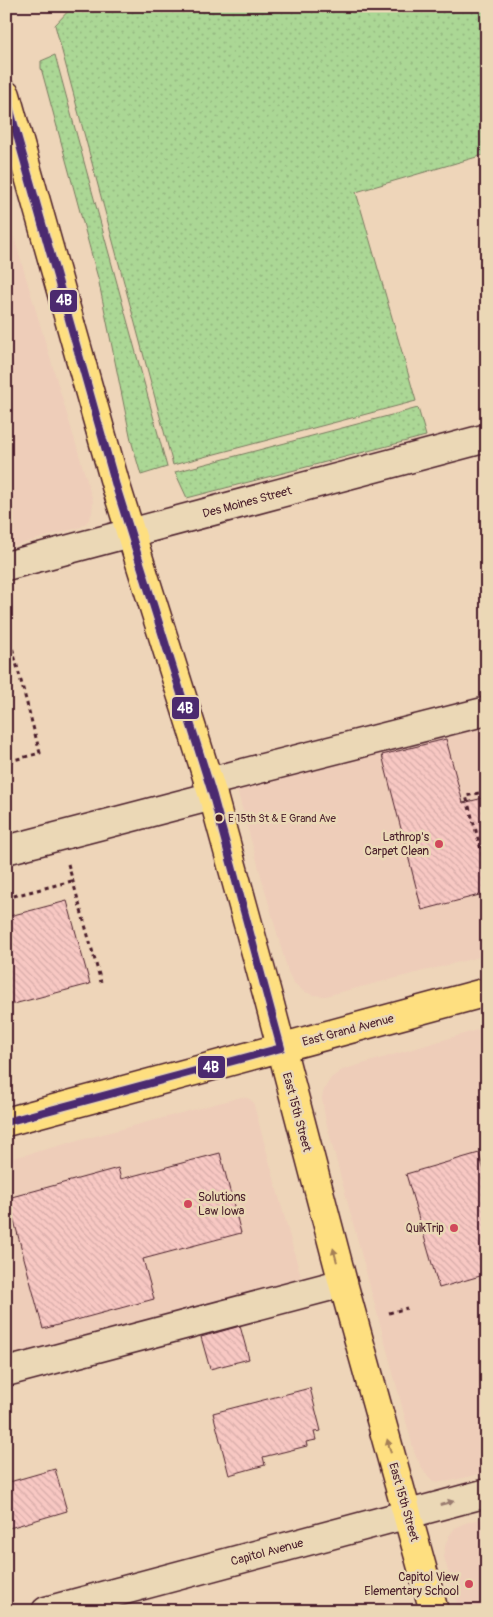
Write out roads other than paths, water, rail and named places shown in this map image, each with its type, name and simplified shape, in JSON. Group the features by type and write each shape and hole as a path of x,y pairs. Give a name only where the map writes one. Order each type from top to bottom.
{"main road":[{"name":"East 15th Street","path":"6,95 131,534 210,789 343,1283 434,1611"},
{"name":"East Grand Avenue","path":"6,1122 487,992"}],"street":[{"name":"Des Moines Street","path":"6,566 487,438"},
{"path":"6,850 210,789 487,711"},
{"path":"6,1372 343,1283"},
{"name":"Capitol Avenue","path":"46,1611 487,1493"}],"place":[{"name":"E 15th St & E Grand Ave","path":"219,818"},
{"name":"Lathrop's Carpet Clean","path":"439,844"},
{"name":"Solutions Law Iowa","path":"188,1204"},
{"name":"QuikTrip","path":"454,1228"},
{"name":"Capitol View Elementary School","path":"469,1584"}]}
